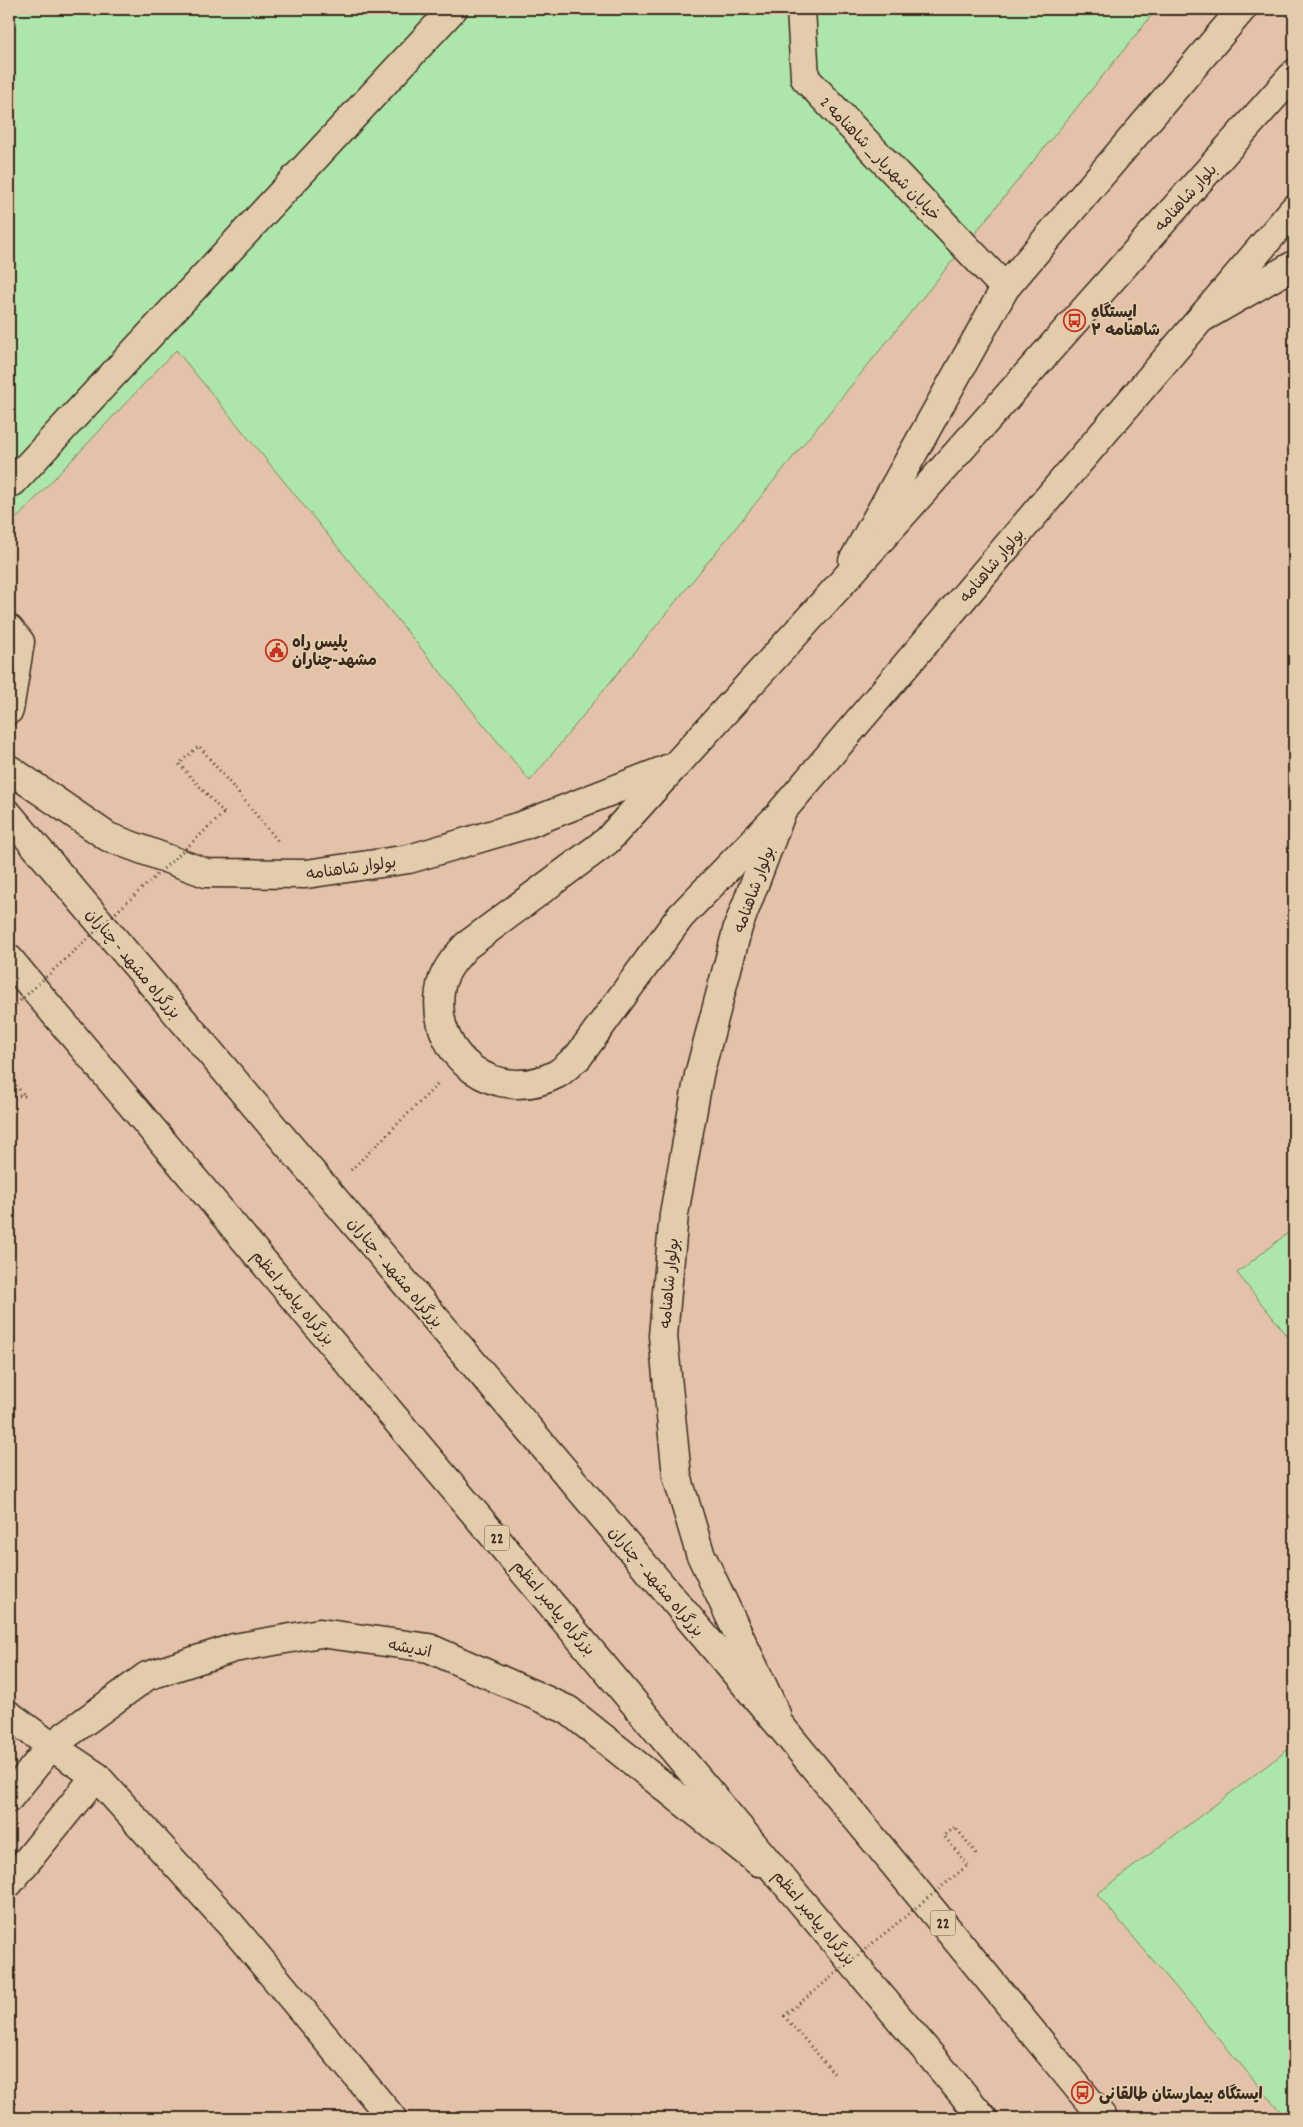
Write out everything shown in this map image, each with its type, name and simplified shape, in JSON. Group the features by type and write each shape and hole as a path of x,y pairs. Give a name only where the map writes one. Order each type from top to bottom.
{"main road":[{"path":"13,482 453,9"},
{"name":"خیابان شهریار _ شاهنامه 2","path":"801,9 805,78 1006,288"},
{"path":"839,586 1006,288 1242,9"},
{"name":"بلوار شاهنامه","path":"1075,320 1294,74"},
{"name":"بولوار شاهنامه","path":"783,1728 700,1553 677,1476 662,1336 674,1214 699,1075 738,927 782,811 1198,320 1294,210"},
{"path":"1198,320 1294,265"},
{"name":"بولوار شاهنامه","path":"9,769 108,837 206,873 306,874 409,859 524,824 675,766 839,586 1075,320"},
{"path":"9,630 20,642 9,710"},
{"path":"675,766 607,841 466,946 449,965 440,990 439,1015 446,1040 461,1061 482,1076 507,1084 533,1082 557,1074 578,1057 680,917 782,811"},
{"name":"بزرگراه مشهد - چناران","path":"9,815 783,1728"},
{"name":"بزرگراه پیامبر اعظم","path":"9,959 791,1887 983,2118"},
{"name":"اندیشه","path":"9,1798 51,1746 147,1676 234,1648 320,1633 429,1648 568,1710 791,1887"},
{"path":"9,1715 96,1776 231,1925 392,2118"},
{"name":"22","path":"783,1728 1103,2118"},
{"path":"9,1883 96,1776"}],"path":[{"path":"9,1011 224,813 179,764 199,746 306,874"},
{"path":"328,1192 461,1061"},
{"path":"9,1078 25,1096 9,1095"},
{"path":"834,2073 784,2016 968,1865 944,1836 955,1827 977,1854"}],"green space":[{"path":"9,9 1157,9 530,781 176,350 16,519 9,511"},
{"path":"1294,1228 1294,1344 1237,1273"},
{"path":"1294,1745 1294,2118 1286,2118 1097,1894"}],"place":[{"name":"ایستگاه شاهنامه ۲","path":"1075,320"},
{"name":"پلیس راه مشهد-چناران","path":"276,650"},
{"name":"ایستگاه بیمارستان طالقانی","path":"1083,2093"}]}
